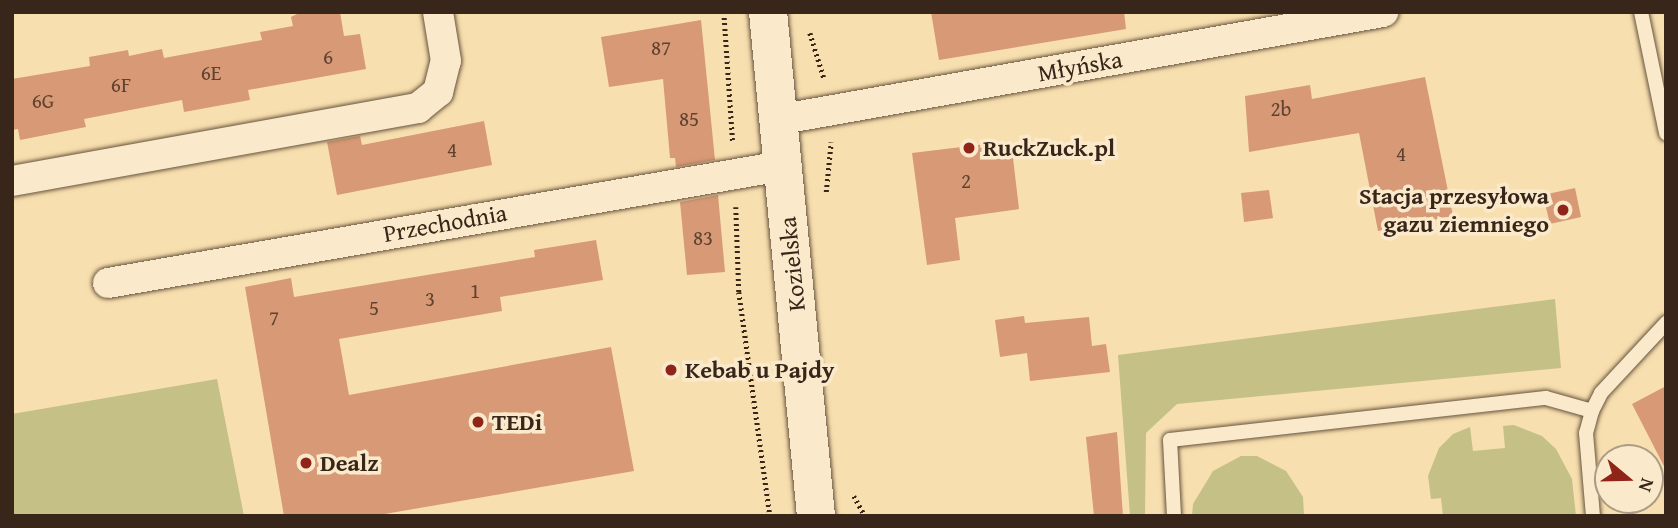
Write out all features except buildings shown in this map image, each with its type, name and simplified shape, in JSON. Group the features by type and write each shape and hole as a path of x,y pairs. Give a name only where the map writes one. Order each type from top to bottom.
{"main road":[{"name":"Kozielska","path":"768,12 816,516"}],"street":[{"path":"12,181 418,108 438,92 446,61 438,12"},
{"name":"Młyńska","path":"777,120 1383,12"},
{"name":"Przechodnia","path":"108,283 735,172 782,166"}],"lane":[{"path":"1641,12 1666,133"},
{"path":"1593,516 1586,433 1592,411 1601,393 1666,323"},
{"path":"1174,516 1170,440 1546,398 1592,411"}],"path":[{"path":"724,12 735,172 739,292 770,516"}],"shaded area":[{"path":"1555,299 1561,368 1177,404 1146,433 1145,516 1130,516 1118,355"},
{"path":"217,379 244,516 12,516 12,414"},
{"path":"1514,425 1542,436 1556,449 1572,479 1576,516 1443,516 1441,498 1431,499 1428,476 1439,448 1453,434 1470,427 1473,451 1505,448 1503,426"},
{"path":"1241,456 1257,456 1286,471 1303,497 1304,516 1192,516 1193,504 1213,471"}],"place":[{"name":"RuckZuck.pl","path":"969,148"},
{"name":"Stacja przesyłowa gazu ziemniego","path":"1563,210"},
{"name":"Kebab u Pajdy","path":"671,370"},
{"name":"TEDi","path":"478,422"},
{"name":"Dealz","path":"306,463"}]}
